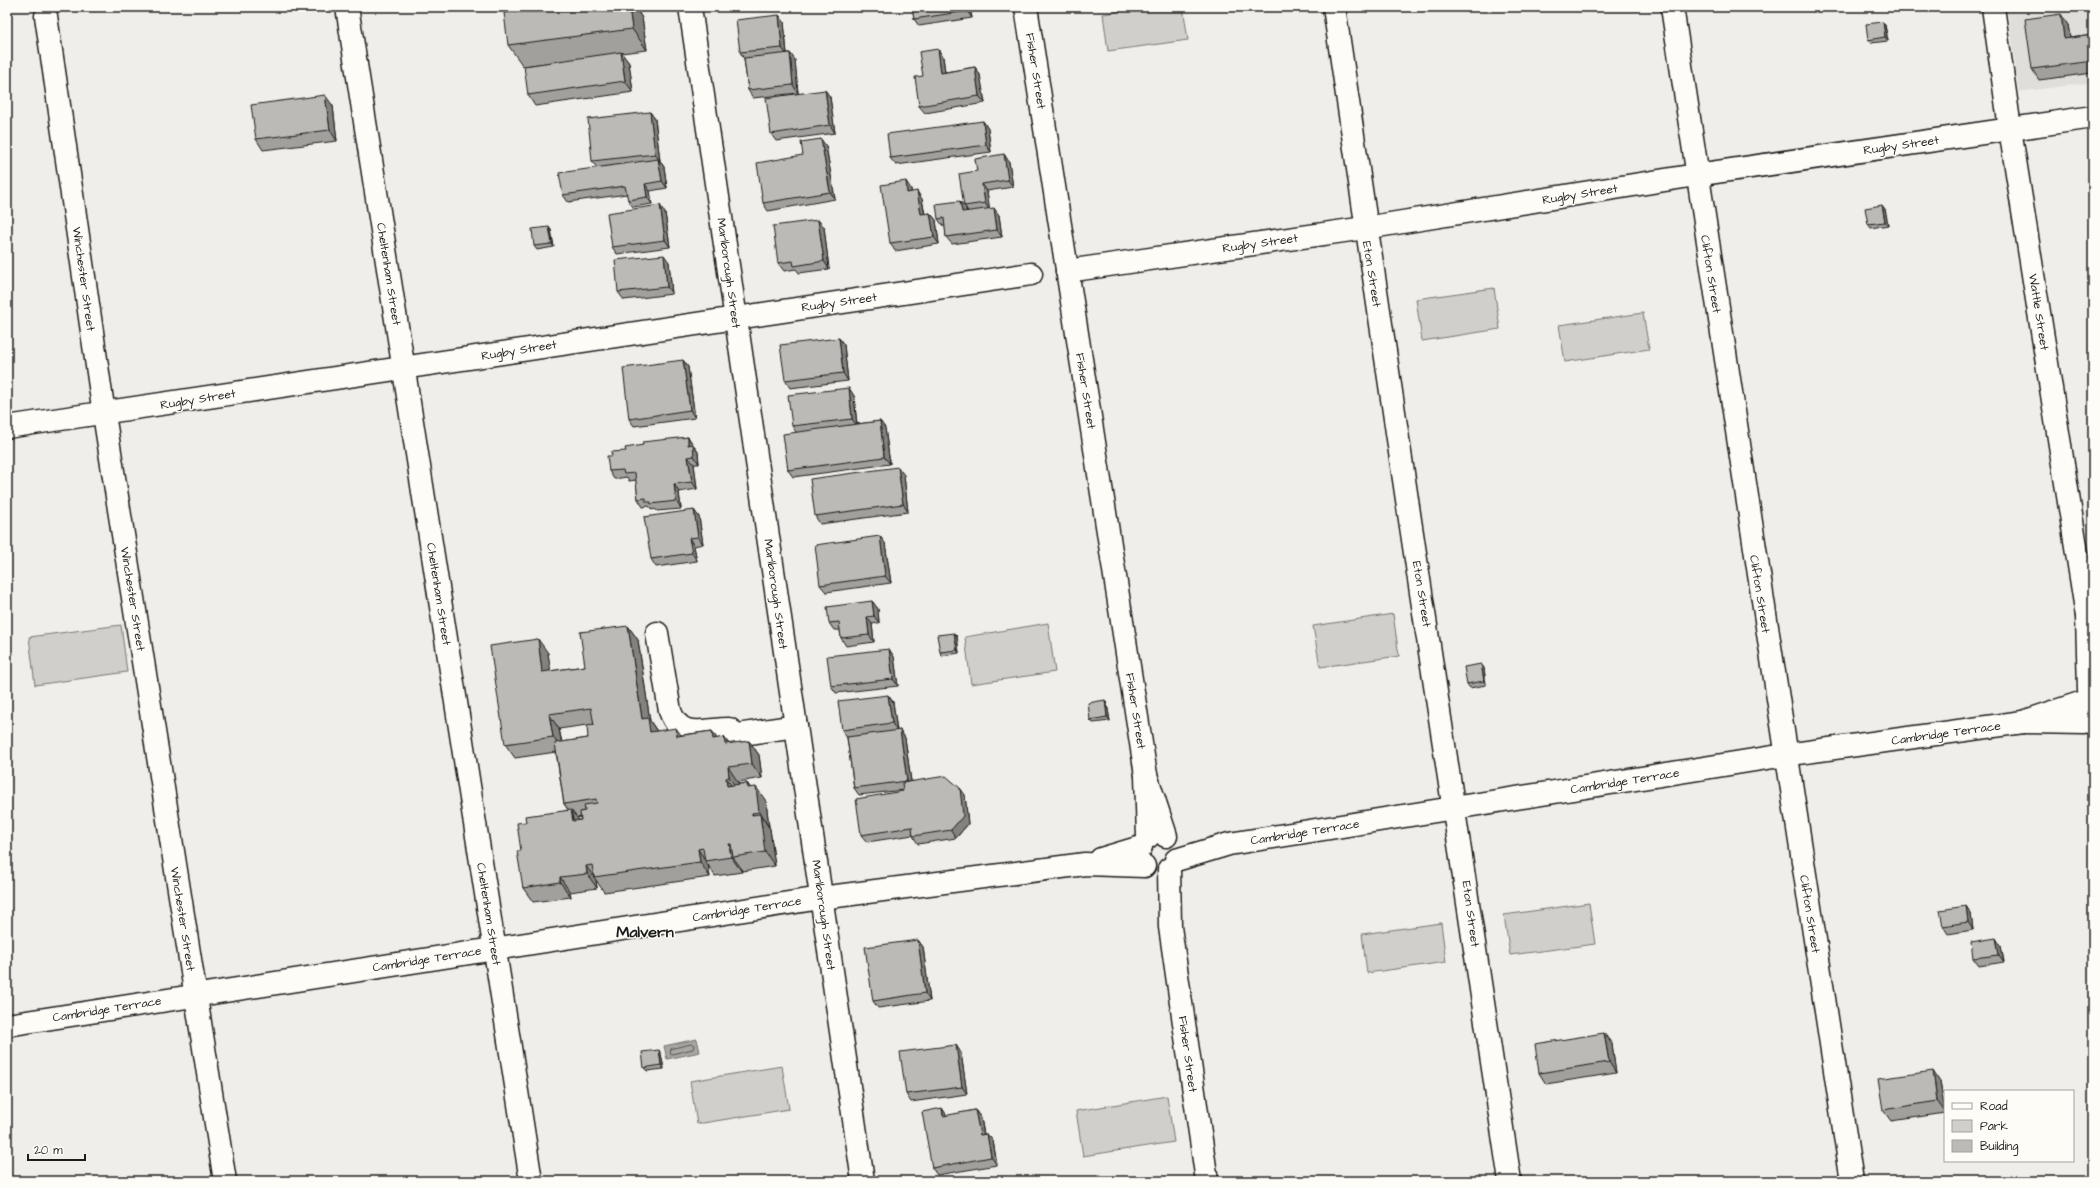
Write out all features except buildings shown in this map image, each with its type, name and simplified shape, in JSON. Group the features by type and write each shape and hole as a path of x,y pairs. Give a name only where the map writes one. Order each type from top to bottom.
{"street":[{"name":"Cheltenham Street","path":"347,7 531,1181"},
{"name":"Marlborough Street","path":"690,7 863,1181"},
{"name":"Fisher Street","path":"1026,7 1159,854 1207,1181"},
{"name":"Eton Street","path":"1334,7 1365,228 1455,809 1510,1181"},
{"name":"Clifton Street","path":"1672,7 1696,175 1852,1181"},
{"name":"Wattle Street","path":"1993,7 2010,129 2086,616 2088,707"},
{"name":"Winchester Street","path":"46,16 104,414 195,996 226,1181"},
{"name":"Rugby Street","path":"1067,271 1365,228 1696,175 2093,117"},
{"name":"Rugby Street","path":"7,427 104,414 403,367 1031,274"},
{"name":"Wattle Street","path":"2086,616 2093,639"},
{"path":"657,633 670,711 673,721 680,729 689,732 729,729 737,735 796,726"},
{"name":"Cambridge Terrace","path":"7,1025 821,898 1229,844 1785,755 2023,722 2088,707"}],"shaded area":[{"path":"2007,7 2093,7 2093,82 2019,92"}],"green space":[{"path":"1147,7 1183,7 1188,40 1108,51 1103,14"},
{"path":"1494,288 1500,329 1422,341 1416,299"},
{"path":"1643,313 1649,349 1565,362 1559,325"},
{"path":"1393,614 1399,656 1320,667 1313,626"},
{"path":"1048,623 1055,672 971,684 965,637"},
{"path":"121,625 127,672 35,685 29,637"},
{"path":"1589,903 1595,944 1510,955 1504,915"},
{"path":"1441,923 1446,962 1367,973 1362,934"},
{"path":"782,1066 789,1109 697,1124 690,1081"},
{"path":"1167,1096 1174,1142 1083,1156 1076,1111"}],"water":[{"path":"697,1039 700,1052 667,1059 664,1046"}],"district":[{"name":"Malvern","path":"645,931"}]}
